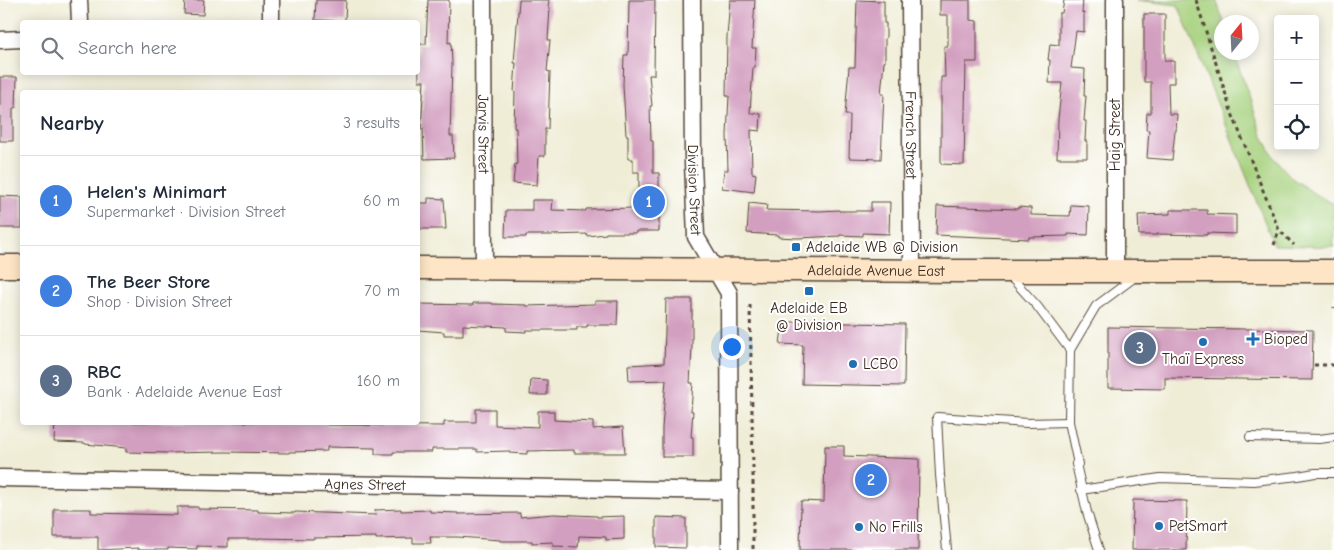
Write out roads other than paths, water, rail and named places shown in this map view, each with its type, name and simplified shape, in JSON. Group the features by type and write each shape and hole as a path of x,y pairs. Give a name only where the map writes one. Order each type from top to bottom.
{"main road":[{"path":"0,266 20,266"},
{"name":"Adelaide Avenue East","path":"420,268 1334,271"}],"street":[{"path":"79,0 80,20"},
{"path":"271,0 271,20"},
{"name":"Jarvis Street","path":"482,0 484,268"},
{"name":"Division Street","path":"692,0 693,163 696,237 729,293 730,550"},
{"name":"French Street","path":"910,0 912,270"},
{"name":"Haig Street","path":"1115,0 1115,270"},
{"path":"0,40 20,39"},
{"name":"Agnes Street","path":"0,478 730,491"}],"lane":[{"path":"1006,271 1037,306 1070,350"},
{"path":"1099,550 1081,490 1076,464 1078,464 1069,422 1070,350 1096,306 1144,271"},
{"path":"946,550 937,417 1027,423 1069,422"},
{"path":"1250,437 1334,437"},
{"path":"1081,490 1160,478 1254,481 1334,472"}],"place":[{"name":"Helen's Minimart","path":"649,202"},
{"name":"Adelaide WB @ Division","path":"796,247"},
{"name":"Adelaide EB @ Division","path":"809,291"},
{"name":"Bioped","path":"1253,339"},
{"name":"Thaï Express","path":"1203,342"},
{"name":"RBC","path":"1140,348"},
{"name":"LCBO","path":"853,364"},
{"name":"The Beer Store","path":"871,480"},
{"name":"PetSmart","path":"1159,526"},
{"name":"No Frills","path":"859,527"}]}
